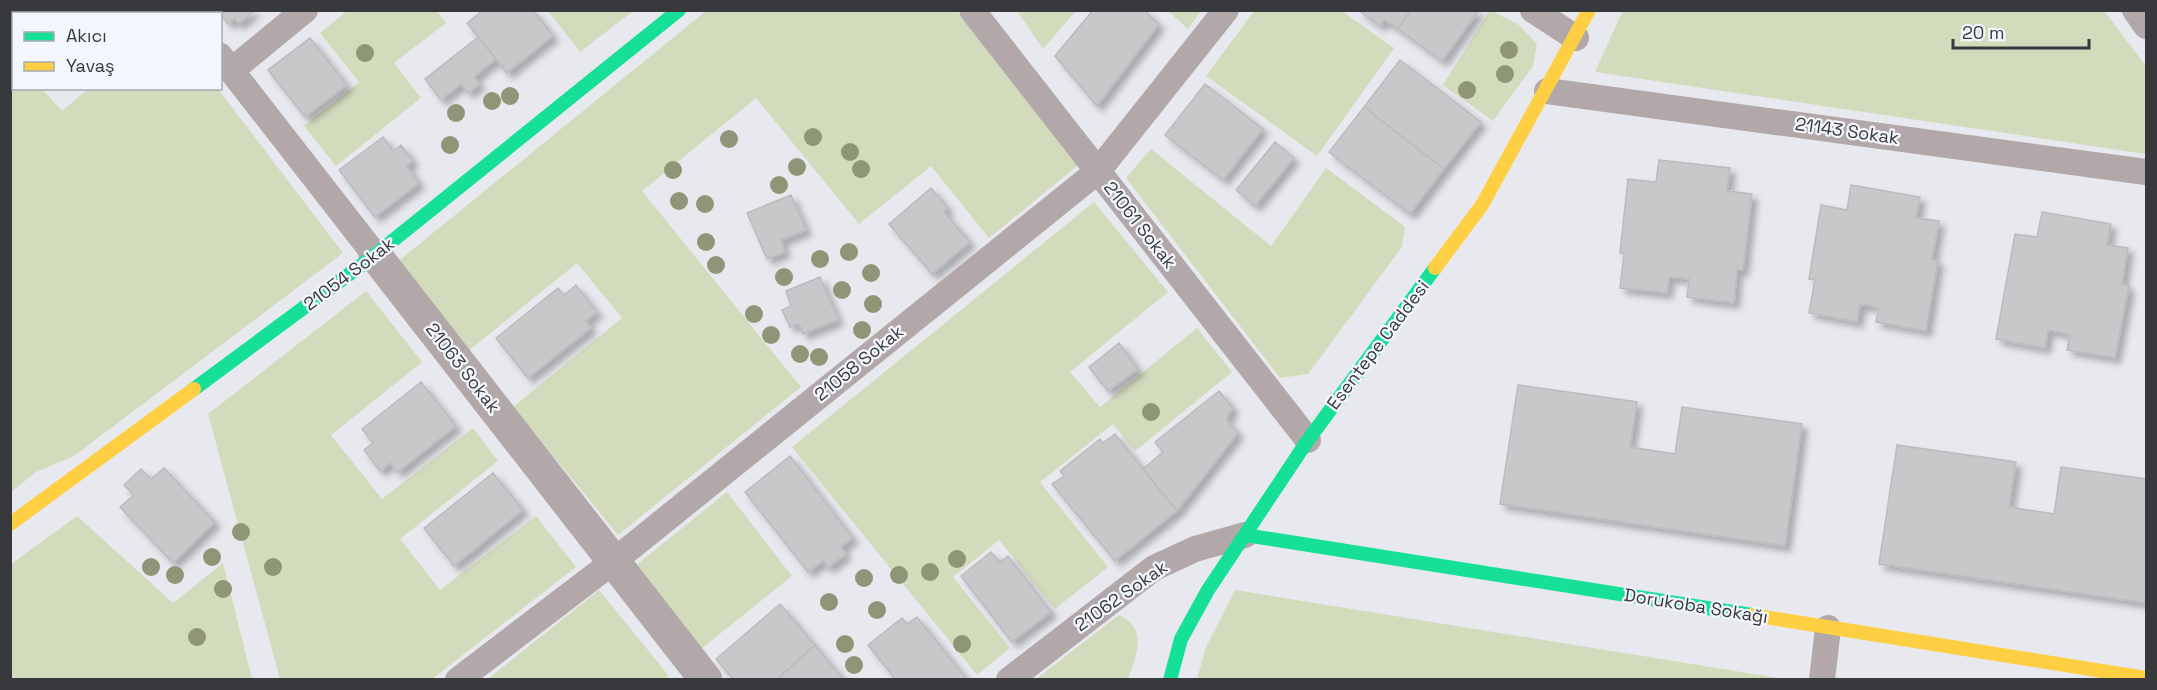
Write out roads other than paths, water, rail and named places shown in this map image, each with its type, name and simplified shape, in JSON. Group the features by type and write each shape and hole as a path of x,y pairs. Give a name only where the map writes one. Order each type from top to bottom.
{"street":[{"name":"21054 Sokak","path":"10,524 375,255 679,10"},
{"name":"Esentepe Caddesi","path":"1170,680 1181,639 1208,590 1308,440 1482,205 1547,91 1589,10"},
{"name":"21063 Sokak","path":"375,255 706,680"},
{"name":"Dorukoba Sokağı","path":"1245,535 2146,678"}],"lane":[{"path":"226,63 305,10"},
{"name":"21061 Sokak","path":"972,10 1308,440"},
{"name":"21058 Sokak","path":"458,680 614,561 1098,171 1226,10"},
{"path":"1533,10 1576,38"},
{"path":"2135,10 2146,26"},
{"name":"21063 Sokak","path":"226,63 375,255"},
{"name":"21143 Sokak","path":"1547,91 2146,172"},
{"name":"21062 Sokak","path":"1009,680 1154,567 1195,549 1245,535"},
{"path":"1822,680 1828,628"}]}
